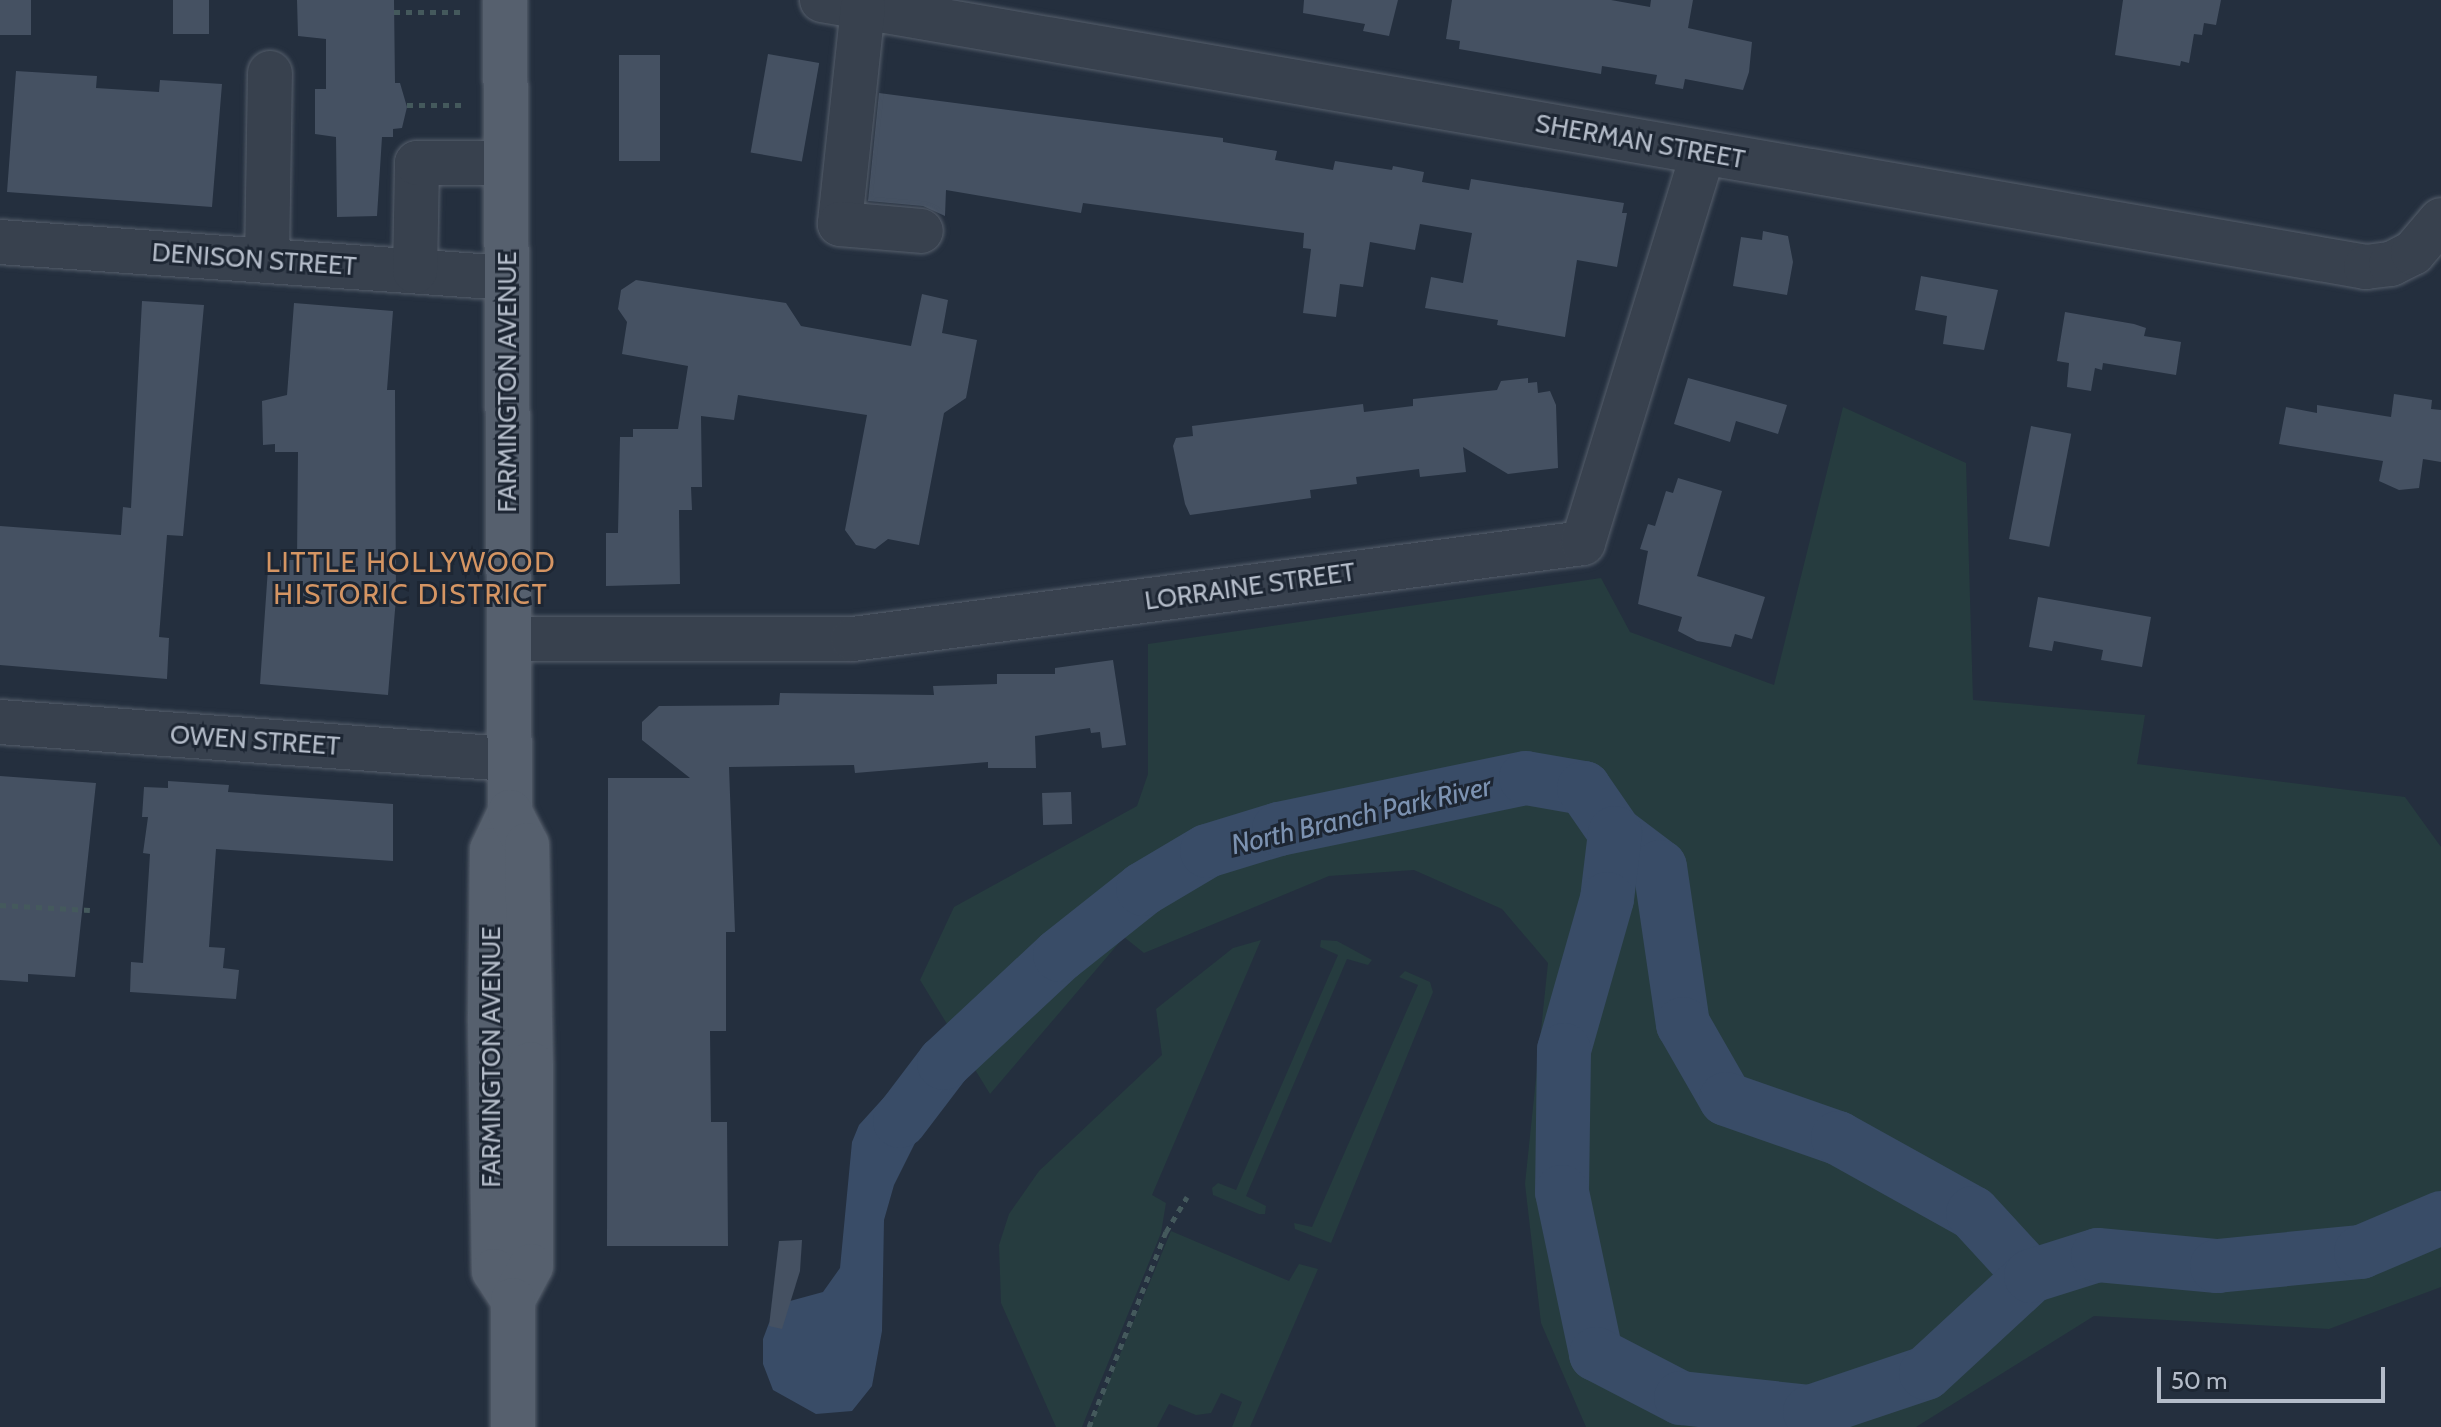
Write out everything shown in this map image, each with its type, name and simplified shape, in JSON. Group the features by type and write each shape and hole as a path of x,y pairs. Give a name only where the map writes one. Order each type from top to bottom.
{"main road":[{"name":"FARMINGTON AVENUE","path":"486,6 506,163 510,812 492,850 490,1022 494,1271 513,1300 513,1427"}],"street":[{"name":"SHERMAN STREET","path":"842,3 2366,267 2391,264 2413,253 2441,220"},
{"path":"842,3 840,224 921,231"},
{"path":"267,261 270,73"},
{"name":"LORRAINE STREET","path":"509,639 853,639 1583,543 1703,153"},
{"path":"415,271 417,163 506,163"},
{"name":"DENISON STREET","path":"0,242 507,278"},
{"name":"OWEN STREET","path":"0,722 509,759"}],"path":[{"path":"394,12 486,6"},
{"path":"407,105 467,105"},
{"path":"0,905 90,910"},
{"path":"1089,1427 1166,1232 1187,1197"}],"green space":[{"path":"1843,407 1966,463 1973,700 2145,715 2137,764 2405,797 2441,847 2441,1287 2329,1329 2094,1316 1916,1427 1586,1427 1541,1323 1525,1184 1548,963 1502,909 1414,870 1329,876 1144,953 1124,937 990,1094 920,980 954,907 1137,806 1148,774 1148,644 1601,578 1630,632 1774,685"},
{"path":"1261,940 1152,1195 1166,1203 1161,1233 1082,1427 1056,1427 1001,1303 999,1245 1009,1214 1039,1171 1162,1055 1156,1009 1233,948"},
{"path":"1321,940 1337,941 1372,960 1368,965 1347,959 1246,1196 1266,1206 1265,1214 1259,1214 1213,1195 1212,1188 1218,1183 1236,1190 1338,955 1320,947"},
{"path":"1405,971 1430,982 1433,992 1331,1243 1295,1229 1294,1223 1312,1227 1418,985 1399,977"},
{"path":"1171,1231 1289,1281 1299,1264 1318,1269 1250,1427 1232,1427 1242,1402 1221,1393 1211,1413 1196,1415 1169,1404 1157,1427 1090,1427"}],"water":[{"path":"928,1049 944,1063 953,1087 930,1113 894,1185 884,1220 882,1331 872,1386 852,1411 816,1414 773,1390 763,1364 763,1339 769,1323 790,1301 823,1292 840,1268 852,1142 859,1125"}],"building":[{"path":"0,0 31,0 31,35 0,35"},
{"path":"173,0 209,0 209,34 173,34"},
{"path":"297,0 394,0 395,83 400,83 407,107 402,128 393,129 393,137 382,137 377,216 337,217 336,137 315,134 315,89 326,89 326,39 298,36"},
{"path":"1304,0 1398,0 1389,36 1363,31 1365,24 1303,13"},
{"path":"1452,0 1611,0 1650,7 1651,0 1693,0 1688,28 1752,42 1749,72 1743,90 1685,79 1683,89 1655,84 1657,75 1602,66 1601,74 1459,49 1460,41 1446,39"},
{"path":"2123,0 2221,0 2216,25 2204,23 2202,35 2194,34 2189,63 2181,61 2180,66 2115,55"},
{"path":"768,54 819,63 802,162 751,152"},
{"path":"619,55 660,55 660,161 619,161"},
{"path":"16,71 97,76 96,88 159,92 160,80 222,84 212,207 7,192"},
{"path":"879,93 1223,138 1223,142 1277,151 1275,160 1333,170 1335,161 1392,170 1393,166 1424,172 1422,182 1469,190 1471,179 1624,203 1622,213 1627,213 1617,267 1577,260 1565,337 1497,325 1498,320 1425,308 1431,277 1463,283 1472,233 1420,224 1415,250 1370,242 1363,287 1340,284 1336,317 1303,313 1311,249 1303,248 1304,233 1083,203 1081,213 946,190 945,216 923,206 868,201"},
{"path":"1763,231 1788,236 1793,262 1787,295 1733,286 1741,237 1762,240"},
{"path":"1921,276 1998,290 1984,350 1943,344 1947,316 1915,310"},
{"path":"636,280 786,303 801,326 911,346 922,294 948,300 942,333 977,340 966,398 944,413 919,545 888,539 875,549 856,545 845,530 867,415 738,395 734,420 701,416 702,487 691,487 692,510 679,510 680,584 606,586 606,533 618,533 620,437 633,437 633,429 678,429 688,366 622,354 627,322 618,309 621,290"},
{"path":"142,301 204,305 183,536 167,535 159,637 169,638 167,679 0,665 0,526 121,535 123,507 131,508"},
{"path":"294,303 393,311 387,390 395,390 396,598 388,695 260,684 268,568 280,568 280,560 297,560 298,452 275,452 275,444 263,445 262,401 287,395"},
{"path":"2065,312 2134,324 2146,328 2144,336 2181,342 2176,375 2103,363 2102,370 2095,368 2091,391 2067,387 2069,363 2057,361"},
{"path":"1528,378 1528,383 1537,382 1538,393 1550,391 1556,405 1558,468 1508,474 1463,447 1466,472 1420,477 1419,469 1356,477 1357,484 1310,490 1311,498 1190,515 1185,504 1173,446 1176,438 1193,436 1192,426 1363,404 1364,412 1413,406 1413,399 1497,390 1501,381"},
{"path":"1688,378 1787,405 1778,434 1736,421 1730,442 1674,424"},
{"path":"2394,394 2432,400 2431,409 2441,410 2441,462 2423,459 2419,488 2399,490 2379,481 2383,461 2279,444 2286,407 2317,413 2317,405 2391,417"},
{"path":"2031,426 2071,434 2049,547 2009,539"},
{"path":"1678,478 1722,491 1697,576 1765,597 1752,639 1735,634 1731,647 1697,641 1678,631 1682,617 1638,604 1648,551 1640,549 1648,524 1655,526 1666,491 1673,493"},
{"path":"2038,597 2151,617 2142,667 2101,660 2103,650 2054,641 2052,651 2029,647"},
{"path":"1113,660 1126,745 1102,748 1100,732 1091,733 1090,728 1035,736 1036,768 988,768 988,762 855,773 854,765 729,767 735,932 726,932 726,1031 710,1031 711,1122 727,1122 728,1246 607,1246 608,778 690,778 642,740 642,722 659,706 779,705 780,693 934,695 933,686 997,684 997,674 1055,674 1055,668"},
{"path":"0,776 96,783 75,977 28,974 28,982 0,980"},
{"path":"168,781 229,785 228,792 393,804 393,861 216,849 209,947 225,948 223,968 239,970 236,999 130,992 131,962 143,963 150,854 143,853 148,817 142,817 144,787 168,788"},
{"path":"1071,792 1072,824 1043,825 1042,793"},
{"path":"802,1240 800,1271 782,1329 769,1326 779,1241"}],"waterway":[{"name":"North Branch Park River","path":"900,1121 944,1063 1060,955 1143,889 1207,851 1279,829 1526,778 1584,788 1615,833 1607,899 1564,1050 1562,1192 1596,1354 1681,1398 1810,1412 1926,1373 2031,1276 2098,1255 2217,1266 2361,1252 2441,1218"},
{"name":"North Branch Park River","path":"1615,833 1660,867 1683,1024 1726,1099 1838,1138 1973,1213 2031,1276"}],"district":[{"name":"LITTLE HOLLYWOOD HISTORIC DISTRICT","path":"411,578"}]}
